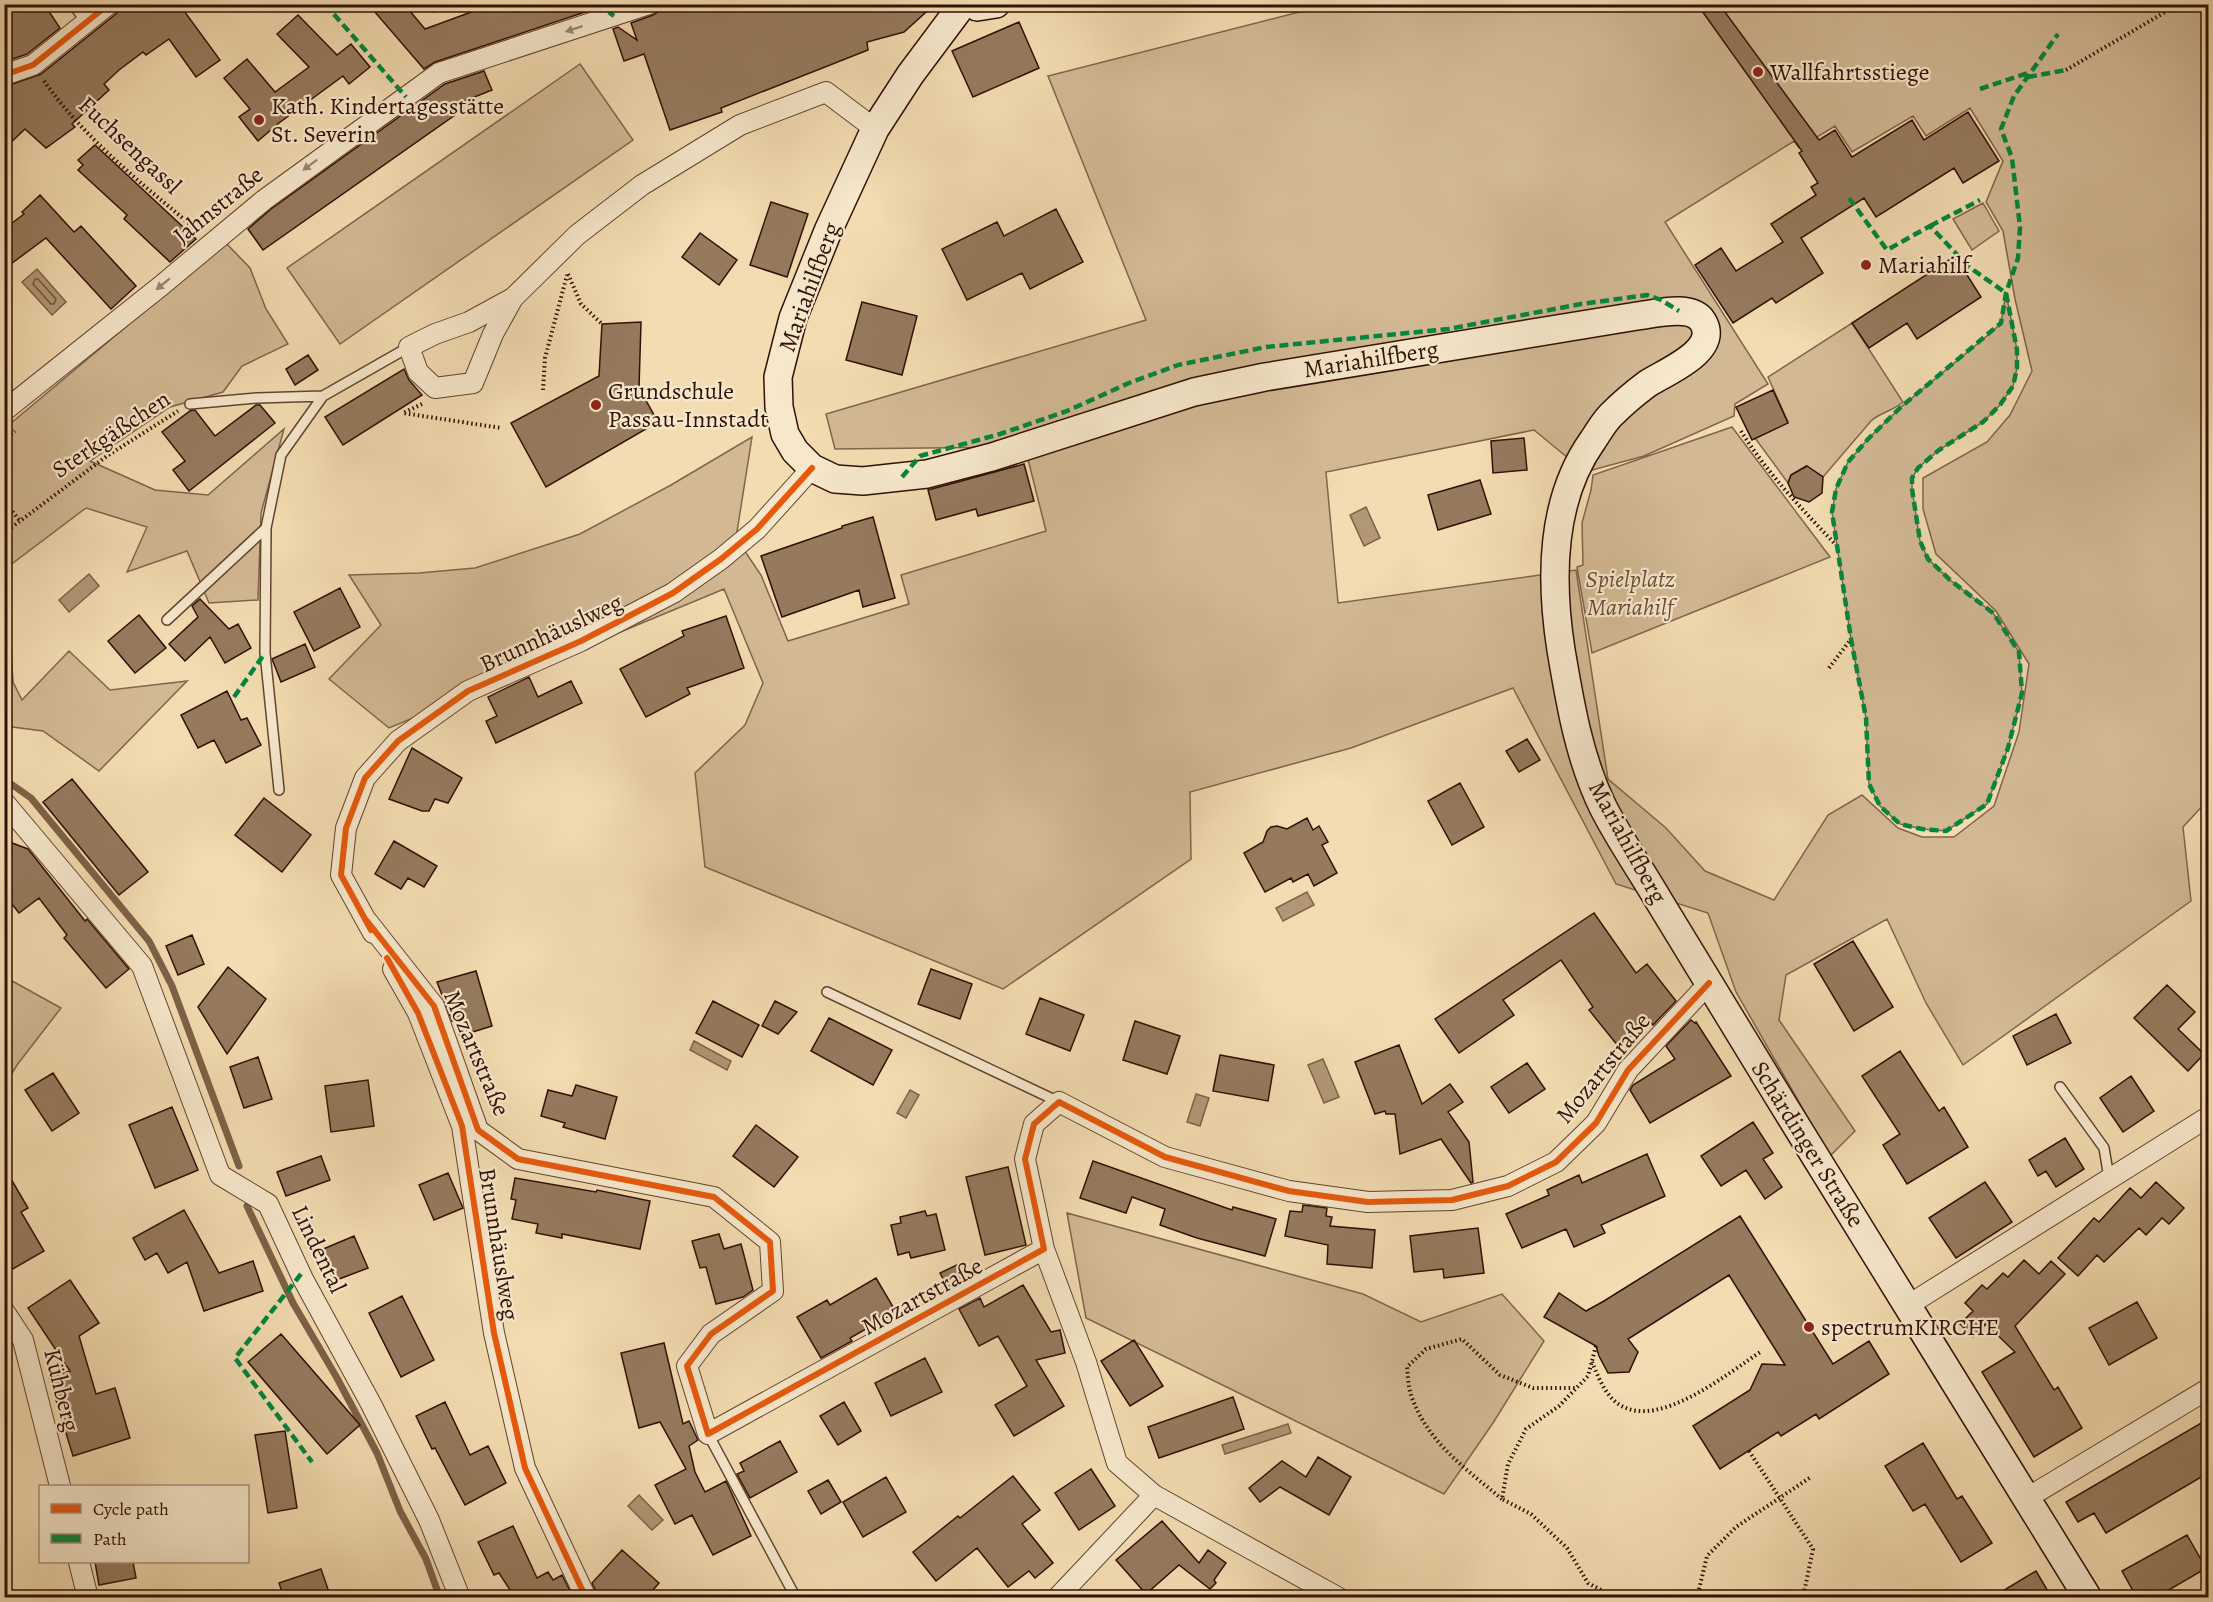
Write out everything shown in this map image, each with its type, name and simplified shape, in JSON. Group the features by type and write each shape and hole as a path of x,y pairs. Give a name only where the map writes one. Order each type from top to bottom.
{"main road":[{"name":"Mariahilfberg","path":"963,4 910,75 875,129 828,231 793,318 778,377 779,407 785,434 795,451 812,468 835,479 864,481 927,474 992,457 1214,387 1637,316 1679,311 1702,319 1706,340 1699,351 1644,386 1609,416 1580,459 1561,509 1554,579 1558,628 1571,704 1581,748 1603,807 1709,983"},
{"path":"973,4 977,7 996,4"},
{"name":"Schärdinger Straße","path":"1709,983 2088,1598"}],"street":[{"path":"4,75 33,65 109,4"},
{"name":"Jahnstraße","path":"4,411 308,166 439,73 649,4"},
{"path":"513,298 493,334 473,383 435,388 418,372 409,347 435,334 469,322 513,298 577,235 642,184 740,125 826,92 875,129"},
{"name":"Brunnhäuslweg","path":"586,1598 525,1468 494,1333 462,1126 418,1013 340,875 346,828 365,778 398,741 468,691 581,642 673,593 721,559 757,529 812,468"},
{"name":"Lindental","path":"4,802 142,966 220,1175 268,1204 303,1279 371,1404 429,1520 460,1598"},
{"name":"Mozartstraße","path":"366,921 434,1006 478,1130 518,1159 714,1197 770,1242 773,1291 711,1334 687,1366 708,1434 1044,1249"},
{"name":"Mozartstraße","path":"1059,1102 1165,1157 1289,1191 1368,1202 1452,1200 1508,1186 1556,1162 1596,1123 1628,1070 1709,983"},
{"path":"1059,1102 1034,1124 1025,1159 1044,1249 1086,1362 1118,1463 1154,1495 1339,1598"},
{"path":"1906,1306 2208,1117"},
{"name":"Kühberg","path":"4,1311 23,1340 60,1485"},
{"path":"2027,1498 2208,1389"},
{"path":"1057,1598 1154,1495"},
{"path":"79,1563 88,1598"}],"lane":[{"path":"73,4 86,22"},
{"path":"279,790 265,653 266,528 281,455 323,396 409,347"},
{"name":"Sterkgäßchen","path":"190,404 257,398 323,396"},
{"path":"167,620 266,528"},
{"path":"827,992 1059,1102"},
{"path":"2061,1087 2104,1148 2109,1178"},
{"path":"708,1434 796,1598"}],"path":[{"path":"2066,70 2179,4"},
{"path":"543,390 545,358 567,274 575,266"},
{"path":"567,274 581,304 602,324"},
{"path":"435,388 424,403 403,413 501,429"},
{"path":"1741,431 1754,452 1780,484 1836,545"},
{"path":"4,501 20,521"},
{"path":"1829,668 1851,639"},
{"path":"1576,1388 1533,1388 1500,1375 1462,1339 1426,1349 1407,1367 1410,1393 1424,1422 1446,1452 1502,1499 1531,1514 1567,1548 1588,1583 1616,1598"},
{"path":"1502,1499 1508,1464 1526,1428 1559,1406 1588,1376 1596,1346"},
{"path":"1592,1361 1602,1385 1620,1405 1643,1412 1672,1407 1762,1351"},
{"path":"1749,1451 1813,1549 1803,1598"},
{"path":"1697,1598 1707,1556 1736,1527 1779,1496 1811,1477"}],"green space":[{"path":"1327,5 2208,5 2208,800 2183,827 2191,901 1963,1065 1926,1003 1887,919 1786,975 1779,1020 1855,1131 1830,1156 1736,992 1708,913 1616,884 1513,688 1351,748 1190,792 1191,859 1003,989 705,867 695,773 745,725 763,683 724,589 389,728 329,679 381,625 349,575 419,573 475,568 580,534 671,485 752,437 736,538 761,575 788,641 909,604 901,575 1046,531 1025,447 835,449 826,414 1146,320 1048,76","holes":["1970,108 2003,161 1986,202 2003,231 2015,299 2032,371 2010,415 1987,442 1923,478 1923,509 1936,554 1996,611 2029,664 2019,732 1994,806 1954,837 1922,837 1898,828 1862,795 1828,815 1774,900 1705,871 1666,828 1608,779 1576,570 1338,603 1326,472 1534,430 1585,472 1644,456 1734,416 1735,404 1768,384 1665,222 1794,141 1799,148 1835,126 1852,152 1913,116 1926,136"]},
{"path":"580,64 633,140 340,344 287,268"},
{"path":"1983,203 1999,231 1972,250 1953,219"},
{"path":"226,243 250,268 266,309 288,344 242,366 223,392 170,407 90,461 155,490 208,495 284,429 261,513 258,600 209,603 187,551 127,572 147,527 86,508 5,569 4,429"},
{"path":"2006,293 2017,350 2017,368 2013,386 2000,405 1983,422 1939,450 1918,468 1912,478 1912,489 1920,541 1928,559 1950,580 1993,613 2019,652 2022,693 2008,748 1987,804 1946,831 1922,829 1900,824 1880,806 1869,784 1866,718 1851,639 1832,512 1836,489 1848,462 1901,407 2001,323"},
{"path":"1852,323 1903,402 1871,421 1823,477 1806,466 1791,475 1788,483 1755,438 1788,422 1768,377"},
{"name":"Spielplatz Mariahilf","path":"1732,427 1830,557 1592,653 1577,567 1583,565 1582,523 1593,475"},
{"path":"4,645 11,648 13,682 22,700 69,651 110,690 187,681 99,771 43,731 5,726"},
{"path":"5,977 61,1008 17,1065 5,1085"},
{"path":"1067,1213 1363,1294 1421,1322 1502,1294 1544,1341 1493,1423 1444,1494 1086,1318"}],"water":[{"path":"37,269 66,302 52,315 22,282"},
{"path":"1366,507 1380,538 1364,546 1350,515"},
{"path":"89,574 99,586 69,612 59,600"},
{"path":"1307,892 1314,905 1283,921 1276,908"},
{"path":"694,1041 731,1061 727,1070 690,1050"},
{"path":"1323,1059 1339,1097 1324,1103 1308,1065"},
{"path":"910,1090 919,1095 906,1118 897,1113"},
{"path":"1196,1094 1209,1098 1200,1126 1187,1122"},
{"path":"1288,1424 1291,1433 1225,1454 1222,1445"},
{"path":"639,1495 663,1520 652,1530 628,1506"}],"building":[{"path":"4,4 44,4 60,28 27,54 4,62"},
{"path":"121,4 179,4 220,60 196,77 169,39 146,55 143,52 119,70 104,84 109,90 72,124 75,127 46,148 25,129 4,149 4,87 41,74 117,13"},
{"path":"368,4 404,4 425,29 493,4 516,4 518,12 541,4 609,4 435,62 424,69"},
{"path":"661,4 935,4 904,32 867,42 868,50 721,108 722,112 670,130 644,54 624,61 613,29 618,27 637,40 631,23 658,12"},
{"path":"1697,4 1719,4 1819,140 1835,130 1852,157 1912,120 1924,140 1968,112 1999,161 1963,183 1954,168 1876,217 1864,198 1801,238 1823,273 1776,303 1772,298 1733,323 1695,265 1721,248 1736,271 1783,242 1771,224 1816,195 1811,187 1818,183 1799,153 1802,151"},
{"path":"298,15 337,55 351,44 370,67 349,84 343,76 258,141 239,117 250,109 224,78 247,59 275,92 309,67 277,34"},
{"path":"1019,22 1039,68 973,97 952,51"},
{"path":"484,71 492,90 449,107 455,115 263,250 248,229 271,209 445,84"},
{"path":"95,145 196,239 170,262 124,219 127,215 78,170 83,165 78,160"},
{"path":"40,195 74,232 81,226 136,286 111,309 46,238 4,269 4,229 24,214 22,212"},
{"path":"771,202 808,214 787,277 750,265"},
{"path":"1056,209 1083,262 1030,289 1022,273 967,300 942,249 997,222 1004,236"},
{"path":"700,233 737,260 719,285 682,257"},
{"path":"1955,256 1981,297 1917,339 1907,323 1869,348 1852,323"},
{"path":"862,302 917,316 902,375 846,360"},
{"name":"Grundschule Passau-Innstadt","path":"641,322 639,388 658,422 546,487 511,423 599,376 602,324"},
{"path":"308,355 318,370 295,385 286,369"},
{"path":"404,369 409,380 422,395 343,445 325,417"},
{"path":"1773,390 1788,423 1752,440 1736,407"},
{"path":"256,405 260,405 275,423 189,491 173,470 185,461 162,432 190,411 195,410 215,436"},
{"path":"1524,438 1527,470 1493,473 1491,441"},
{"path":"1024,464 1034,501 978,516 976,509 936,520 928,490"},
{"path":"1807,466 1823,477 1822,493 1809,502 1794,497 1788,483 1791,475"},
{"path":"1480,480 1491,514 1438,530 1428,495"},
{"path":"873,517 895,598 863,607 859,590 782,617 761,556"},
{"path":"340,588 360,627 314,651 294,612"},
{"path":"200,599 229,629 238,624 251,648 225,663 210,637 185,661 169,644 198,617 192,606"},
{"path":"139,615 166,648 135,673 108,641"},
{"path":"726,616 744,668 687,688 690,694 646,717 620,669 684,636 682,631"},
{"path":"305,644 315,667 281,682 272,659"},
{"path":"529,677 538,697 571,681 582,703 496,743 486,721 497,716 488,697"},
{"path":"227,691 241,720 247,718 261,745 226,763 214,740 198,748 181,715"},
{"path":"1527,739 1540,760 1519,772 1506,751"},
{"path":"412,748 462,778 448,803 435,799 429,811 422,811 389,799"},
{"path":"72,779 148,872 119,895 43,802"},
{"path":"1460,783 1484,827 1452,845 1428,801"},
{"path":"264,798 311,835 282,872 235,835"},
{"path":"1307,818 1313,830 1319,826 1328,842 1322,845 1337,873 1314,886 1308,874 1293,882 1291,878 1265,892 1244,853 1263,842 1271,827 1287,829"},
{"path":"4,840 28,849 85,921 87,919 129,969 106,988 64,938 67,935 39,898 19,913 4,894"},
{"path":"394,841 437,866 424,887 408,878 401,889 375,874"},
{"path":"1594,913 1636,973 1647,964 1676,1001 1653,1025 1650,1021 1618,1046 1589,1010 1593,1007 1561,960 1503,1000 1514,1015 1459,1053 1435,1019"},
{"path":"192,935 204,964 178,975 166,946"},
{"path":"1853,941 1893,1007 1854,1031 1814,964"},
{"path":"228,967 266,999 227,1054 198,1007"},
{"path":"931,969 972,984 960,1019 918,1004"},
{"path":"476,971 492,1026 460,1036 437,982"},
{"path":"2167,985 2195,1012 2178,1029 2204,1054 2188,1071 2134,1018"},
{"path":"1040,998 1084,1015 1070,1051 1026,1034"},
{"path":"713,1001 759,1025 742,1057 696,1033"},
{"path":"775,1001 797,1012 778,1034 762,1026"},
{"path":"2056,1014 2071,1043 2027,1065 2013,1036"},
{"path":"829,1018 892,1050 873,1085 811,1051"},
{"path":"1691,1020 1696,1022 1731,1076 1650,1123 1630,1090 1633,1085 1675,1059 1666,1046"},
{"path":"1135,1021 1180,1036 1167,1074 1123,1060"},
{"path":"1399,1045 1422,1104 1450,1084 1463,1102 1448,1112 1469,1142 1473,1182 1471,1183 1441,1139 1400,1154 1395,1114 1386,1114 1385,1111 1375,1114 1355,1062"},
{"path":"1900,1051 1939,1111 1944,1107 1968,1147 1907,1184 1883,1145 1900,1134 1862,1076"},
{"path":"1220,1055 1274,1065 1268,1101 1213,1091"},
{"path":"258,1057 272,1099 244,1108 230,1067"},
{"path":"1527,1063 1545,1089 1509,1113 1491,1087"},
{"path":"53,1073 79,1113 52,1131 25,1090"},
{"path":"2131,1076 2154,1111 2123,1132 2100,1098"},
{"path":"368,1080 374,1126 331,1132 325,1086"},
{"path":"576,1085 617,1097 605,1139 563,1127 565,1123 541,1116 548,1090 572,1096"},
{"path":"172,1107 198,1170 155,1188 129,1125"},
{"path":"1753,1122 1773,1153 1763,1159 1782,1187 1765,1199 1746,1170 1721,1186 1701,1156"},
{"path":"756,1125 798,1157 774,1187 733,1156"},
{"path":"2065,1138 2084,1169 2056,1187 2046,1171 2038,1176 2029,1160"},
{"path":"1647,1154 1665,1196 1601,1225 1605,1233 1574,1247 1566,1229 1522,1248 1506,1214 1549,1195 1547,1190 1579,1175 1582,1183"},
{"path":"321,1156 330,1180 286,1196 277,1172"},
{"path":"1093,1161 1232,1210 1233,1207 1276,1219 1265,1256 1197,1238 1160,1225 1165,1209 1132,1197 1126,1213 1080,1198"},
{"path":"4,1167 28,1208 21,1212 44,1251 4,1274"},
{"path":"1008,1167 1026,1245 985,1255 966,1177"},
{"path":"448,1173 463,1208 434,1220 419,1185"},
{"path":"515,1178 596,1192 597,1190 650,1201 640,1249 562,1234 562,1238 536,1233 538,1224 512,1219 516,1200 511,1199"},
{"path":"1985,1182 2012,1222 1956,1258 1929,1218"},
{"path":"2156,1182 2184,1208 2169,1224 2162,1218 2146,1235 2139,1228 2104,1262 2097,1255 2078,1276 2058,1258 2094,1218 2099,1222 2130,1188 2141,1198"},
{"path":"1303,1205 1327,1208 1326,1216 1332,1217 1330,1226 1375,1230 1372,1268 1327,1264 1328,1245 1285,1236 1290,1211 1302,1212"},
{"path":"184,1210 219,1273 253,1261 263,1291 204,1311 187,1262 168,1273 157,1253 145,1260 133,1238"},
{"path":"925,1211 927,1216 936,1214 945,1250 911,1258 909,1252 898,1255 891,1225 901,1223 900,1217"},
{"path":"1740,1216 1833,1364 1869,1341 1889,1374 1819,1419 1816,1414 1781,1436 1778,1432 1720,1469 1693,1426 1750,1390 1762,1364 1785,1365 1729,1275 1628,1339 1638,1352 1629,1372 1608,1373 1596,1346 1544,1317 1559,1293 1586,1311"},
{"path":"1478,1228 1484,1273 1444,1278 1443,1269 1414,1272 1410,1236"},
{"path":"719,1234 724,1249 741,1244 753,1290 743,1297 716,1304 706,1267 700,1268 692,1241"},
{"path":"354,1236 368,1268 334,1281 321,1250"},
{"path":"2024,1260 2039,1274 2051,1261 2065,1274 2015,1326 2054,1390 2058,1387 2082,1428 2034,1457 1982,1372 2015,1352 1986,1324 1973,1337 1960,1324 1973,1311 1965,1303 1982,1285 1987,1289 2003,1273 2008,1277"},
{"path":"961,1263 968,1277 948,1288 940,1273"},
{"path":"876,1278 896,1312 850,1338 852,1341 821,1358 797,1317 827,1300 830,1305"},
{"path":"70,1280 99,1323 79,1336 96,1394 115,1388 130,1438 73,1456 49,1377 70,1371 28,1308"},
{"path":"1023,1285 1051,1332 1060,1330 1065,1353 1036,1360 1064,1406 1014,1436 995,1405 1027,1386 998,1336 979,1346 959,1309 980,1298 984,1307"},
{"path":"402,1296 434,1360 401,1377 369,1313"},
{"path":"2137,1302 2157,1338 2109,1365 2089,1328"},
{"path":"281,1334 360,1425 327,1454 248,1362"},
{"path":"1134,1340 1163,1386 1130,1406 1101,1361"},
{"path":"664,1343 683,1424 689,1421 698,1440 689,1446 695,1472 705,1492 726,1481 751,1536 713,1555 692,1515 675,1524 655,1485 686,1469 660,1422 639,1428 621,1353"},
{"path":"925,1358 942,1392 891,1416 875,1383"},
{"path":"1233,1397 1244,1429 1159,1458 1148,1427"},
{"path":"445,1402 470,1455 488,1446 506,1483 465,1505 435,1448 432,1449 416,1416"},
{"path":"844,1402 861,1431 838,1445 820,1416"},
{"path":"2208,1419 2208,1473 2106,1533 2094,1513 2078,1522 2066,1502"},
{"path":"285,1431 297,1508 268,1513 255,1435"},
{"path":"780,1441 797,1472 750,1498 737,1474 744,1471 740,1463"},
{"path":"1923,1443 1957,1499 1962,1496 1992,1543 1961,1562 1925,1504 1913,1511 1885,1466"},
{"path":"1318,1457 1351,1477 1329,1515 1280,1487 1260,1502 1249,1488 1282,1461 1306,1477"},
{"path":"1091,1469 1115,1506 1079,1530 1055,1493"},
{"path":"1013,1476 1040,1510 1022,1524 1053,1563 1035,1578 1029,1571 1008,1587 977,1548 936,1581 913,1552"},
{"path":"886,1477 906,1512 863,1537 843,1502"},
{"path":"828,1480 841,1502 821,1514 808,1491"},
{"path":"1162,1521 1199,1563 1208,1550 1226,1563 1214,1580 1216,1583 1210,1589 1179,1565 1146,1594 1116,1560"},
{"path":"513,1526 537,1578 548,1572 553,1580 562,1575 571,1593 564,1598 505,1598 512,1593 499,1573 494,1575 478,1542"},
{"path":"2187,1535 2203,1563 2203,1570 2155,1598 2137,1598 2122,1571"},
{"path":"622,1550 659,1583 646,1598 604,1598 592,1583"},
{"path":"95,1563 133,1563 136,1578 99,1585"},
{"path":"321,1569 331,1598 284,1598 279,1583"},
{"path":"2036,1571 2052,1598 1991,1598"}],"waterway":[{"path":"4,779 31,798 149,941 172,986 239,1166"},
{"path":"247,1206 293,1303 377,1453 400,1511 426,1559 440,1598"}],"marked path":[{"path":"325,4 406,97"},
{"path":"423,4 430,12 454,4"},
{"path":"598,4 614,16"},
{"path":"1849,198 1887,250 1930,226 1969,267 2006,293 2017,350 2017,368 2013,386 2000,405 1983,422 1939,450 1918,468 1912,478 1920,541 1928,559 1950,580 1993,613 2019,652 2022,693 2008,748 1987,804 1946,831 1900,824 1880,806 1869,784 1866,718 1851,639 1832,512 1836,489 1848,462 1868,439 1901,407 2001,323 2006,293 2018,258 2020,227 2012,158 2001,129 2014,96 2058,34"},
{"path":"2028,77 2066,70"},
{"path":"1980,89 2031,72"},
{"path":"1930,226 1980,200"},
{"path":"902,477 920,456 1000,434 1067,411 1129,383 1178,365 1266,347 1448,329 1581,304 1647,295 1679,311"},
{"path":"234,697 265,653"},
{"path":"301,1274 235,1358 312,1462"}],"cycle path":[{"path":"4,75 33,65 109,4"},
{"path":"371,930 341,875 346,828 365,778 398,741 468,691 581,641 673,593 721,559 757,529 812,468"},
{"path":"367,921 434,1006 478,1130 518,1159 714,1197 770,1242 773,1291 711,1334 687,1366 708,1434 1044,1249 1025,1159 1034,1124 1059,1102 1165,1157 1289,1191 1368,1202 1452,1200 1508,1186 1556,1162 1596,1123 1628,1070 1709,983"},
{"path":"387,958 418,1013 462,1126 494,1333 525,1468 586,1598"}],"place":[{"name":"Wallfahrtsstiege","path":"1758,72"},
{"name":"Kath. Kindertagesstätte St. Severin","path":"259,120"},
{"name":"Mariahilf","path":"1866,265"},
{"name":"Grundschule Passau-Innstadt","path":"596,405"},
{"name":"spectrumKIRCHE","path":"1809,1327"}]}
